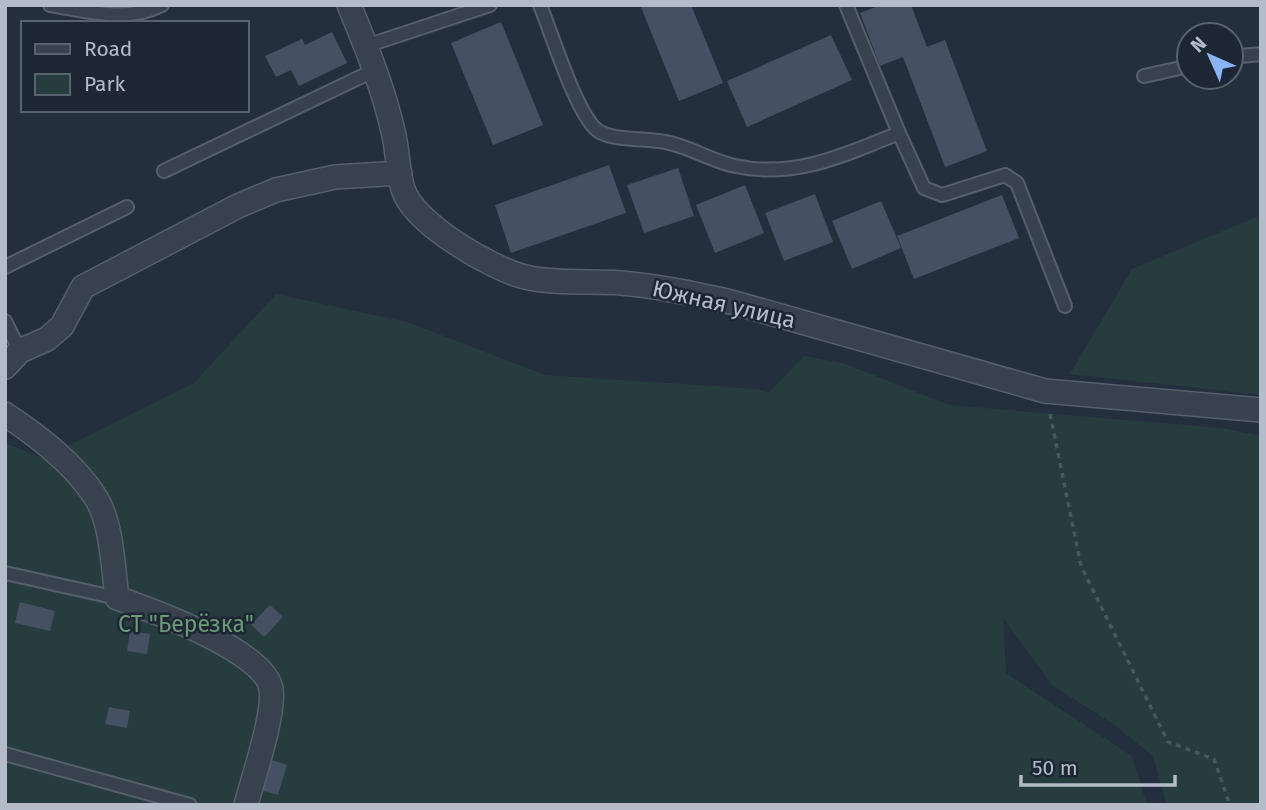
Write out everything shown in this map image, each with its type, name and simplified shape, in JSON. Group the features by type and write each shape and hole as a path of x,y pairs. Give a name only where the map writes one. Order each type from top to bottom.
{"street":[{"name":"Южная улица","path":"349,5 387,105 397,145 403,190 425,220 444,236 506,271 527,278 623,283 695,293 1045,391 1261,410"},
{"path":"12,359 47,339 62,326 83,287 238,205 276,190 335,177 400,173"},
{"path":"5,414 34,434 76,474 97,499 106,526 117,598 175,619 218,640 264,673 271,686 271,704 246,805"}],"lane":[{"path":"50,5 110,15 145,13 162,5"},
{"path":"366,46 491,5"},
{"path":"540,5 582,110 599,132 610,136 647,138 670,143 734,166 771,171 806,167 837,159 899,133"},
{"path":"846,5 925,188 942,195 1005,175 1017,183 1065,306"},
{"path":"1144,76 1175,69"},
{"path":"164,171 374,70"},
{"path":"5,267 127,207"},
{"path":"5,321 12,359"},
{"path":"5,573 117,598"},
{"path":"5,754 190,805"}],"path":[{"path":"1045,391 1081,566 1168,742 1214,759 1230,805"}],"green space":[{"path":"1261,215 1261,395 1070,374 1132,269"},
{"name":"СТ \"Берёзка\"","path":"276,294 407,322 545,375 758,389 768,393 804,356 843,363 949,405 1222,428 1261,436 1261,805 1167,805 1153,756 1113,724 1052,685 1003,618 1006,673 1132,756 1147,805 5,805 5,443 43,458 194,383"}],"building":[{"path":"640,5 691,5 723,83 679,101"},
{"path":"881,5 911,5 927,47 945,40 987,151 945,167 903,57 880,66 860,13"},
{"path":"501,22 543,125 493,145 451,43"},
{"path":"332,32 347,63 299,86 291,70 276,77 265,56 302,39 305,45"},
{"path":"831,35 852,80 747,127 727,81"},
{"path":"609,165 626,213 511,253 495,205"},
{"path":"678,168 694,216 644,233 627,185"},
{"path":"745,185 764,233 715,253 696,205"},
{"path":"815,194 833,242 784,261 765,213"},
{"path":"1002,195 1019,238 914,279 897,236"},
{"path":"881,201 901,248 852,269 832,221"},
{"path":"20,602 55,611 50,631 15,623"},
{"path":"270,605 283,617 264,637 251,625"},
{"path":"130,631 150,634 147,654 127,651"},
{"path":"109,707 130,711 127,728 105,724"},
{"path":"269,759 287,765 278,795 260,790"}]}
